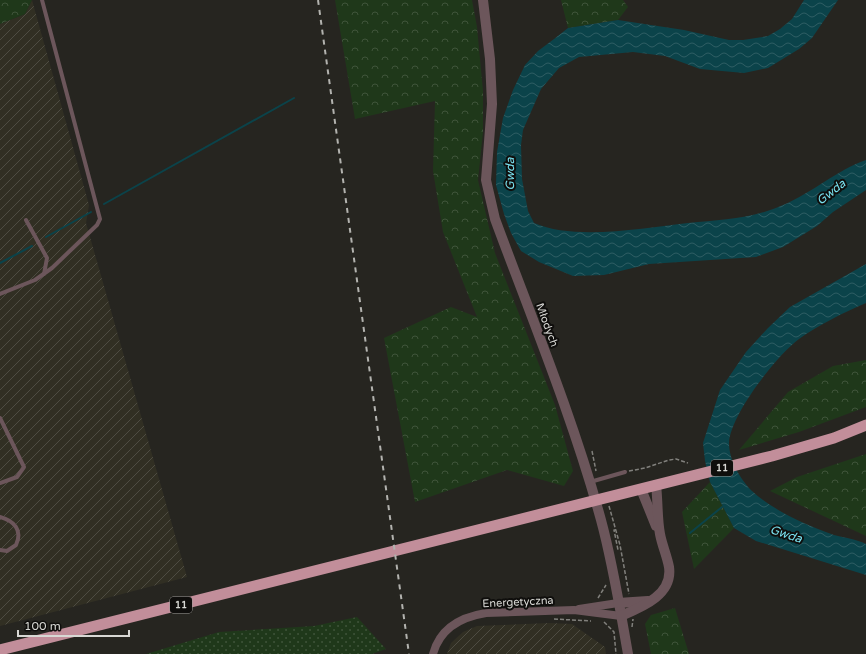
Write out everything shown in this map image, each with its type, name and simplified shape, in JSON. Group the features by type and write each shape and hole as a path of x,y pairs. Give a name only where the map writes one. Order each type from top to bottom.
{"highway":[{"name":"11","path":"0,650 772,456 834,438 866,426"}],"street":[{"name":"Młodych","path":"483,0 490,59 492,104 486,187 495,219 569,419 601,521 628,654"},
{"path":"574,610 621,616 650,601 664,590 669,575 660,534 656,485"},
{"path":"641,489 660,534"},
{"path":"574,610 618,603 650,601"},
{"name":"Energetyczna","path":"434,654 441,637 448,628 465,617 486,613 574,610"}],"lane":[{"path":"0,294 35,280 44,274 68,253 97,224 100,219 42,0"},
{"path":"26,220 47,258 44,274"},
{"path":"0,418 24,467 17,477 0,483"},
{"path":"589,482 625,472"},
{"path":"0,517 11,521 19,533 16,545 7,551 0,550"}],"path":[{"path":"625,472 645,468 669,460 676,459 688,463"},
{"path":"547,619 593,621"},
{"path":"601,621 614,632 616,654"}],"shaded area":[{"path":"32,0 89,205 86,223 187,577 0,626 0,24 25,14"},
{"path":"549,623 572,624 605,647 606,654 447,654 451,643 463,632 477,626"}],"green space":[{"path":"0,0 32,0 25,14 0,24"},
{"path":"335,0 472,0 477,27 483,91 483,132 478,180 495,253 555,405 573,471 564,486 507,470 415,502 384,338 451,307 477,317 443,232 433,171 435,101 355,119"},
{"path":"561,0 623,0 628,7 618,20 568,28"},
{"path":"866,360 866,407 799,432 739,450 788,392 833,366"},
{"path":"866,454 866,536 770,491 797,477"},
{"path":"710,482 734,528 694,569 682,512"},
{"path":"675,608 689,654 651,654 645,624 651,615"},
{"path":"357,617 386,649 372,654 146,654 219,632 314,626"}],"water":[{"name":"Gwda","path":"804,0 838,0 812,38 799,49 768,68 744,73 700,69 665,56 633,52 579,57 559,68 541,89 523,130 521,145 522,179 528,211 534,223 569,231 589,232 631,230 736,218 771,210 783,205 855,164 866,160 866,190 833,212 817,226 783,247 756,257 649,264 604,275 573,276 539,262 521,251 511,233 496,185 497,152 503,118 513,90 525,65 538,51 568,28 618,20 684,30 729,40 743,40 768,36 780,29 792,19"},
{"name":"Gwda","path":"866,264 866,303 823,324 799,339 779,358 756,386 737,417 731,431 729,449 739,475 752,491 770,505 813,527 834,535 866,544 866,575 756,541 734,528 710,482 705,461 703,443 720,390 746,352 790,307"}],"waterway":[{"path":"104,204 294,98"},
{"path":"46,237 91,212"},
{"path":"0,263 32,246"},
{"path":"690,533 722,507"}],"railway":[{"path":"318,0 409,654"}]}
